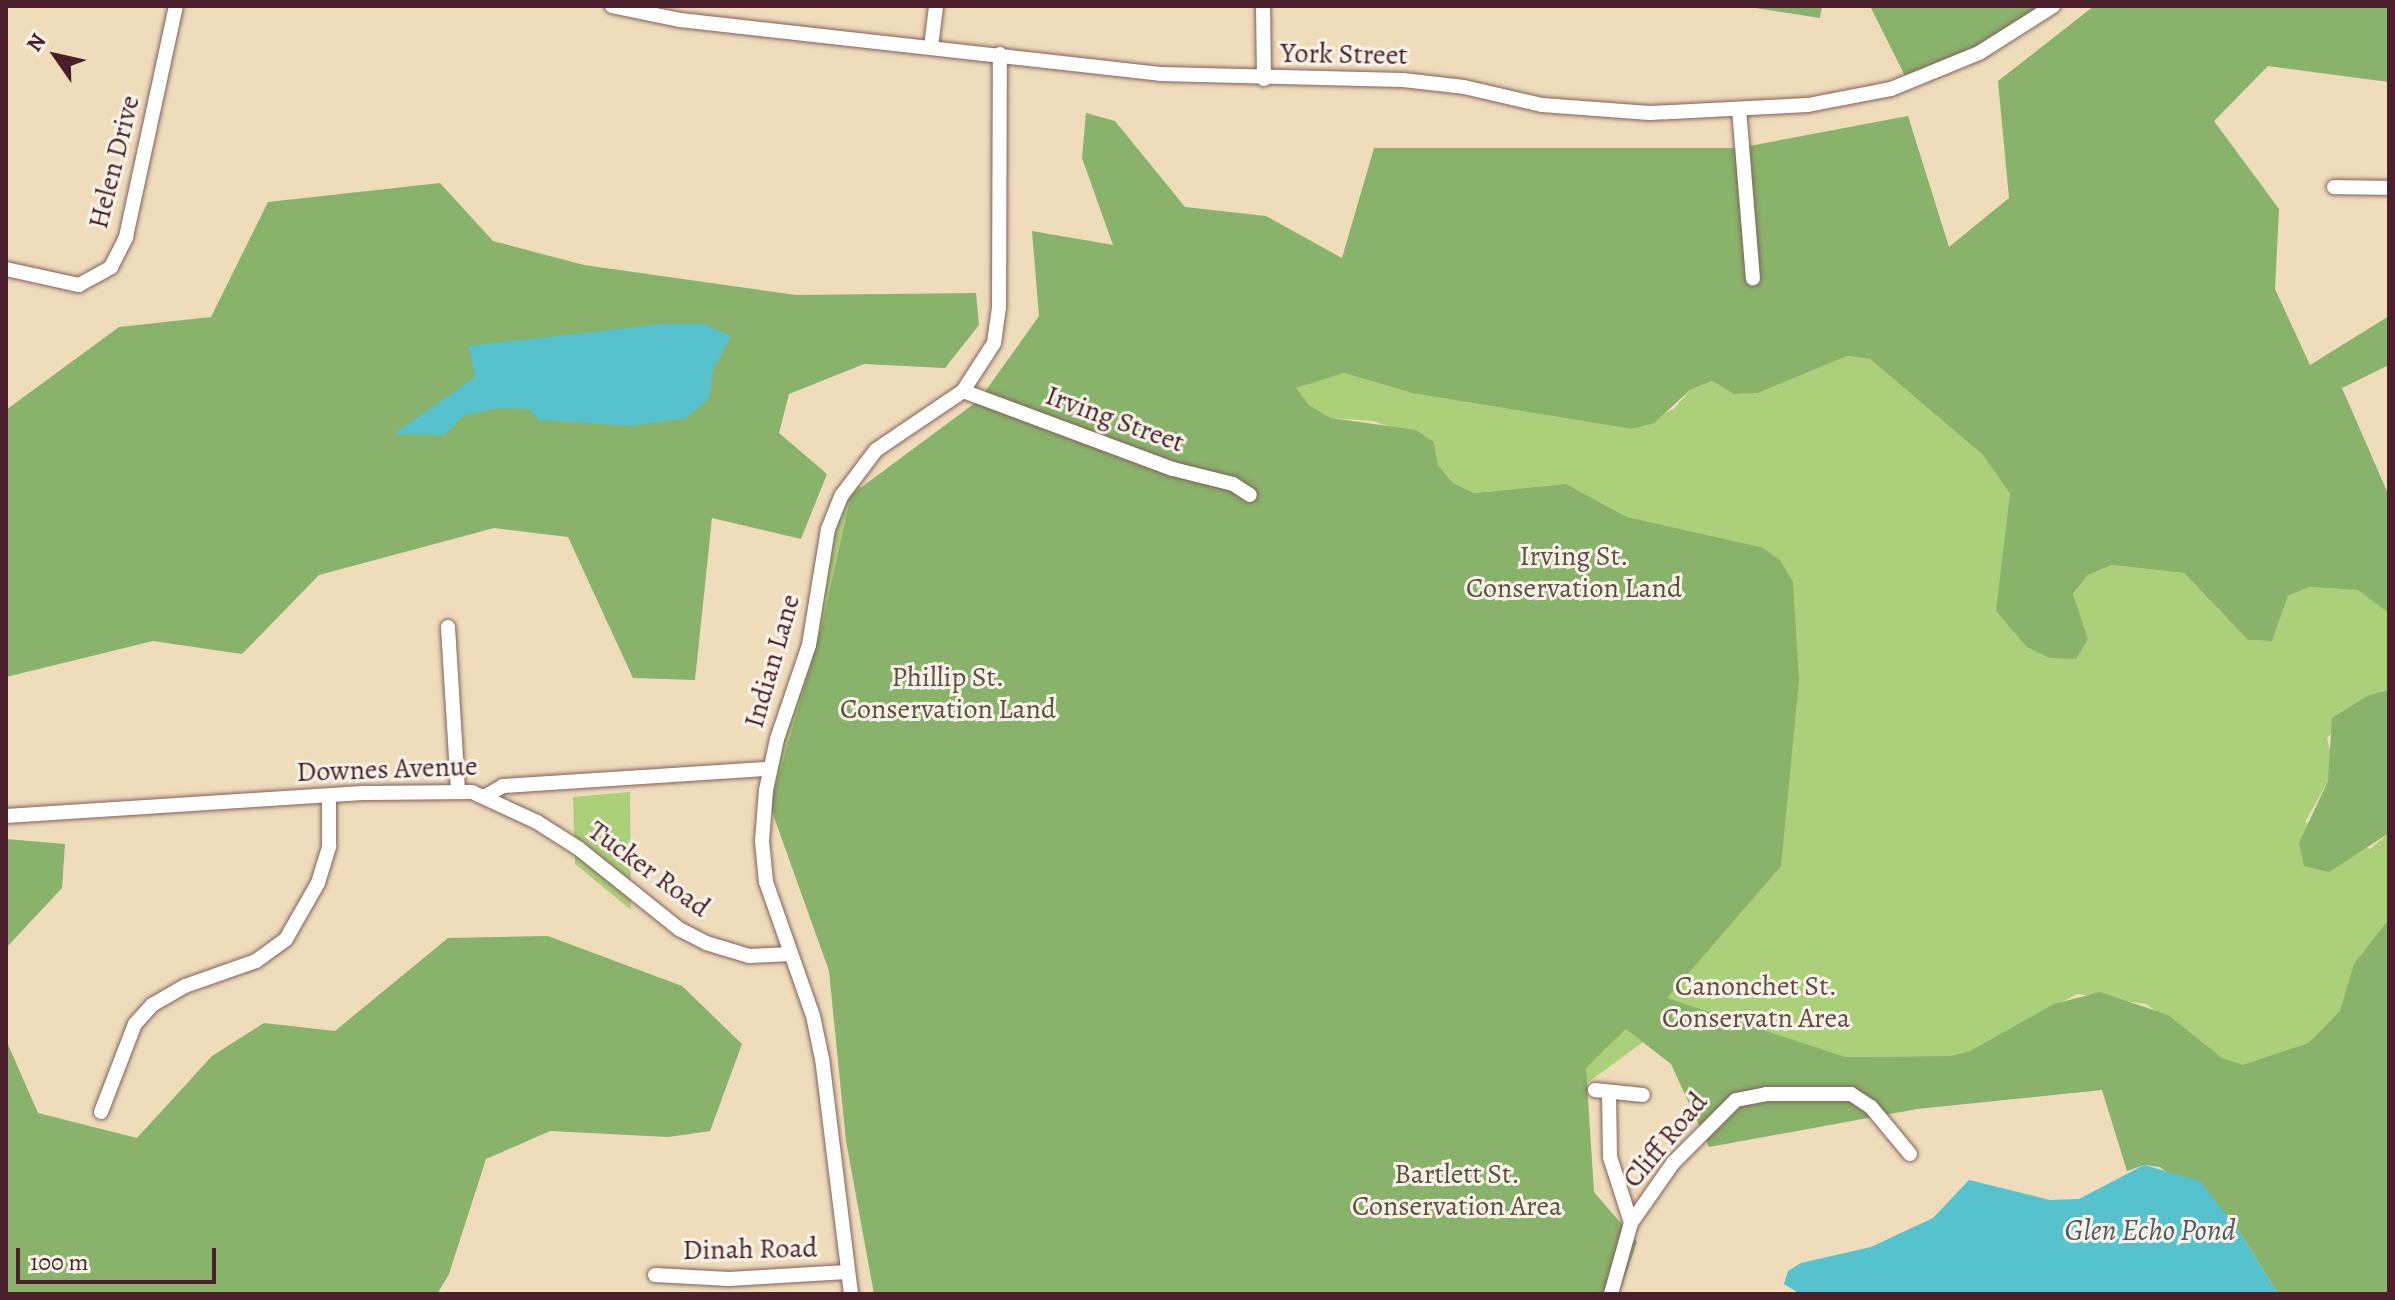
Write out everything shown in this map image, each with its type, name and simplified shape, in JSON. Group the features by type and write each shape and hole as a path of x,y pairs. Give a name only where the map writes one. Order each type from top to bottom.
{"street":[{"name":"Helen Drive","path":"6,269 79,285 111,267 126,237 176,6"},
{"name":"York Street","path":"612,6 680,20 1160,74 1264,79 1403,80 1582,109 1739,109 1838,101 1916,82 1985,50 2053,6"},
{"path":"931,47 936,6"},
{"path":"1263,6 1264,79"},
{"name":"Indian Lane","path":"851,1294 822,1059 791,954 771,902 763,862 769,769 809,645 828,529 842,495 876,450 963,391 988,357 998,329 1000,54"},
{"path":"1739,109 1753,278"},
{"path":"2334,187 2389,188"},
{"name":"Irving Street","path":"963,391 1173,469 1233,484 1250,495"},
{"path":"448,627 458,791"},
{"name":"Downes Avenue","path":"6,816 329,796 458,791 484,797 503,786 769,769"},
{"path":"101,1112 135,1024 152,1005 185,986 256,961 286,939 318,883 329,846 329,796"},
{"name":"Tucker Road","path":"484,797 578,848 679,929 706,943 749,956 791,954"},
{"path":"1611,1294 1631,1223 1610,1157 1602,1091 1643,1095"},
{"name":"Cliff Road","path":"1631,1223 1711,1119 1747,1096 1851,1094 1871,1107 1910,1154"},
{"name":"Dinah Road","path":"655,1275 729,1279 847,1272"}],"green space":[{"path":"1742,6 1822,6 1820,18"},
{"path":"1870,6 2053,6 1909,84"},
{"path":"2094,6 2389,6 2389,82 2268,66 2214,121 2279,209 2275,289 2310,365 2389,316 2389,365 2342,388 2389,496 2389,613 2358,590 2309,587 2288,596 2272,641 2248,640 2184,573 2112,565 2088,575 2073,594 2088,639 2076,659 2049,658 2027,647 1996,611 2010,494 1983,455 1870,359 1847,356 1758,393 1734,394 1712,381 1690,390 1654,423 1631,429 1412,393 1344,373 1296,388 1309,405 1331,418 1416,430 1434,442 1438,465 1453,483 1474,493 1566,484 1627,517 1761,547 1780,560 1793,582 1799,680 1781,866 1667,998 1845,1057 1950,1056 1970,1051 2054,1004 2100,992 2168,1015 2222,1058 2243,1065 2308,1043 2340,1011 2354,964 2389,919 2389,1294 2278,1294 2239,1231 2160,1167 2144,1165 2127,1171 2102,1090 1917,1109 1709,1147 1671,1064 1626,1029 1586,1068 1594,1192 1637,1242 1619,1294 874,1294 846,1141 829,971 770,806 821,630 851,495 979,400 1039,316 1032,231 1113,245 1082,158 1086,113 1115,121 1185,207 1266,216 1342,258 1374,148 1739,148 1908,116 1949,247 2009,198 1998,81"},
{"path":"440,183 493,241 584,265 796,295 976,293 979,325 945,368 864,364 789,394 779,433 827,474 801,539 712,518 695,680 633,678 568,537 494,528 319,575 242,654 153,641 6,677 6,410 119,327 211,317 268,202"},
{"path":"1847,356 1870,359 1983,455 2010,494 2011,518 2088,639 2073,595 2088,575 2112,565 2184,573 2248,640 2272,641 2288,596 2309,587 2359,590 2389,613 2389,690 2369,695 2327,738 2332,759 2328,781 2305,822 2370,849 2389,833 2389,1294 2337,1014 2308,1043 2243,1066 2222,1058 2146,1004 2077,994 1970,1051 1950,1056 1845,1057 1658,1031 1583,1086 996,858 761,808 760,784 810,616 817,561 854,484 1132,609 1761,547 1627,517 1566,484 1474,493 1453,483 1438,465 1434,442 1373,421 1331,418 1309,405 1295,388 1344,373 1412,393 1631,429 1674,409 1690,390 1712,381 1734,394 1758,393"},
{"path":"2389,690 2389,833 2329,872 2304,866 2299,843 2328,781 2332,718 2369,695"},
{"path":"630,792 631,910 575,864 573,797"},
{"path":"6,839 65,844 62,888 6,948"},
{"path":"548,936 682,986 742,1044 710,1131 668,1137 550,1131 486,1159 449,1274 437,1294 6,1294 6,1040 38,1113 137,1138 212,1056 264,1023 335,1031 448,938"}],"water":[{"path":"663,324 704,324 731,336 713,370 709,398 687,418 632,426 539,420 529,409 501,408 464,415 445,435 394,434 475,377 469,346"},
{"name":"Glen Echo Pond","path":"2144,1165 2200,1181 2239,1231 2278,1294 1800,1294 1784,1284 1788,1271 1801,1263 1871,1247 1933,1218 1969,1180 2050,1200 2079,1199"}],"park label":[{"name":"Irving St. Conservation Land","path":"1574,572"},
{"name":"Phillip St. Conservation Land","path":"948,693"},
{"name":"Canonchet St. Conservatn Area","path":"1756,1002"},
{"name":"Bartlett St. Conservation Area","path":"1457,1190"}]}
